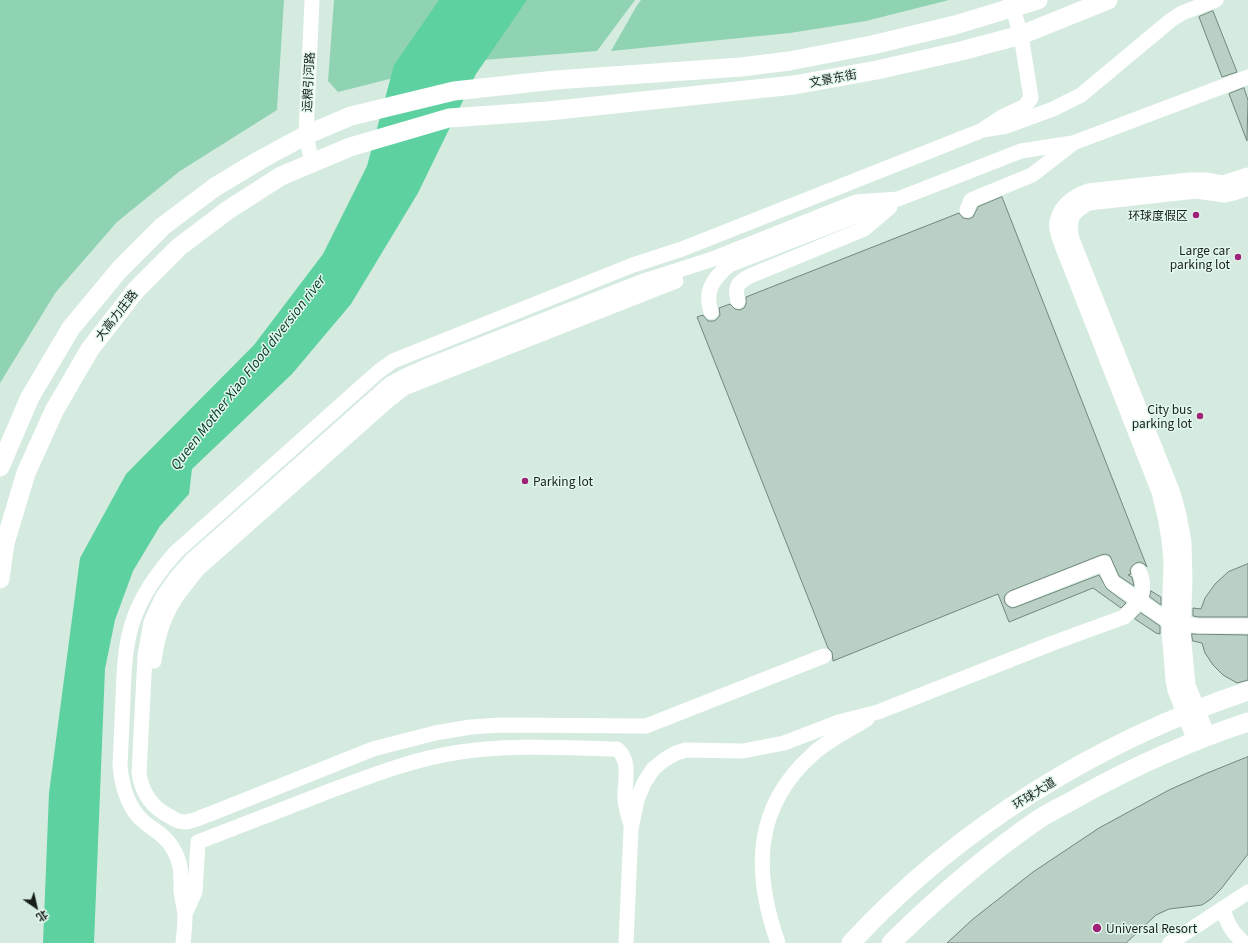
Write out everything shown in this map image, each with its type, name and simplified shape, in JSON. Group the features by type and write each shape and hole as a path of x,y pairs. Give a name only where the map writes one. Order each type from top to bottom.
{"main road":[{"name":"文景东街","path":"306,135 352,116 454,91 555,80 741,67 789,61 872,45 955,25 1012,4 1038,0"},
{"name":"文景东街","path":"350,147 449,118 548,111 794,85 876,70 961,51 1021,35 1108,0"},
{"path":"0,467 30,397 68,334 120,269 163,226 215,187 306,135"},
{"name":"大高力庄路","path":"0,579 5,543 26,472 54,411 90,349 136,290 179,247 235,205 282,176 350,147"},
{"name":"环球大道","path":"851,943 873,918 927,869 990,821 1027,796 1102,753 1191,711 1248,691"},
{"name":"环球大道","path":"891,943 941,895 1004,844 1044,816 1114,777 1201,738 1248,722"}],"street":[{"name":"运粮引河路","path":"312,0 306,135 312,163"},
{"path":"184,943 185,915 181,892 182,872 178,857 172,846 163,836 143,821 132,808 124,794 120,766 124,670 126,650 131,628 139,605 152,582 164,565 176,552 374,376 393,361 633,265 682,249 983,130 1007,126 1053,109 1081,95 1170,20 1182,13 1216,0"},
{"path":"983,130 1002,117 1026,106 1031,98 1021,35 1012,4"},
{"path":"711,312 708,302 712,283 729,265 1021,151 1073,143 1248,77"},
{"path":"967,210 971,200 1032,175 1073,143"},
{"path":"1191,711 1176,690 1171,658 1169,631 1171,561 1166,517 1159,492 1061,243 1056,222 1063,207 1070,200 1078,194 1088,190 1188,180 1206,180 1224,183 1248,175"},
{"path":"1201,738 1191,711 1184,655 1184,542 1179,515 1173,494 1072,239 1070,220 1080,207 1088,203 1196,191 1225,195 1248,188"},
{"path":"738,301 737,288 741,280 864,228 898,200"},
{"path":"824,656 646,726 501,724 435,733 399,742 373,749 210,814 185,822 177,821 153,805 141,785 139,773 145,656 151,622 162,598 176,578 193,559 390,384 425,368 641,282 710,260 856,202 898,200"},
{"path":"153,686 156,645 166,616 178,594 197,570 404,388 676,281"},
{"path":"1013,599 1104,563 1112,582 1166,620 1198,626 1248,626"},
{"path":"626,943 631,829 637,800 644,783 653,769 664,760 676,753 686,750 743,751 784,743 839,722 878,712 1052,643 1124,617 1133,609 1144,589 1139,571"},
{"path":"778,943 766,902 762,873 762,848 770,813 781,791 792,775 814,753 878,712"},
{"path":"185,915 195,892 198,842 392,768 461,752 495,748 617,749 623,754 626,763 625,800 631,829"},
{"path":"1170,943 1248,892"},
{"path":"1223,908 1227,922 1244,943"}],"shaded area":[{"path":"0,0 284,0 277,110 180,171 117,222 56,292 0,383"},
{"path":"334,0 635,0 597,51 457,62 338,92 328,81"},
{"path":"641,0 949,0 866,21 790,33 611,51"}],"water":[{"name":"Queen Mother Xiao Flood diversion river","path":"439,0 527,0 476,74 418,193 351,304 292,374 192,469 189,494 160,526 133,571 115,620 105,669 94,943 43,943 49,793 80,558 126,474 254,345 323,254 367,166 394,65"}],"building":[{"path":"1213,11 1237,72 1222,77 1199,17"},
{"path":"1244,88 1248,100 1247,141 1229,94"},
{"path":"1002,197 1147,567 1140,562 1132,566 1130,570 1131,574 1128,575 1132,577 1134,586 1119,576 1110,556 1106,554 1101,555 1010,591 1004,598 1005,603 1012,608 1099,575 1107,589 1126,603 1121,608 1093,588 1009,622 998,594 833,661 832,652 828,648 697,317 703,315 708,321 714,321 720,315 719,308 730,304 735,309 740,310 744,308 746,304 746,297 959,213 963,218 969,219 973,217 978,207"},
{"path":"1248,564 1248,617 1193,616 1193,608 1201,609 1205,598 1215,584 1228,572"},
{"path":"1151,591 1161,597 1161,605 1150,597"},
{"path":"1141,613 1160,626 1160,634 1156,633 1135,619"},
{"path":"1192,634 1248,635 1248,680 1237,683 1223,675 1213,665 1205,653 1202,643 1193,641"},
{"path":"1248,757 1248,854 1221,889 1211,899 1202,905 1169,909 1156,915 1126,943 947,943 973,919 1033,872 1099,828 1169,790"}],"place":[{"name":"环球度假区","path":"1196,215"},
{"name":"Large car parking lot","path":"1238,257"},
{"name":"City bus parking lot","path":"1200,416"},
{"name":"Parking lot","path":"525,481"},
{"name":"Universal Resort","path":"1097,928"}]}
